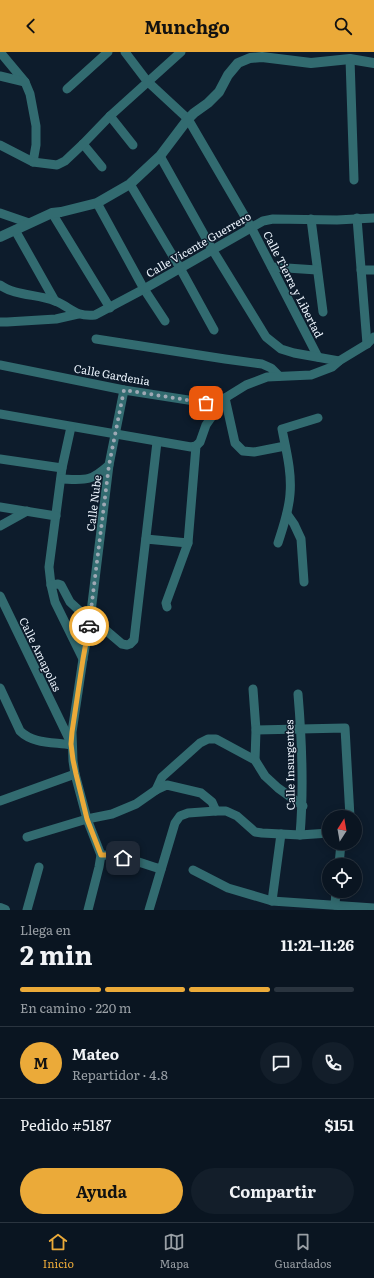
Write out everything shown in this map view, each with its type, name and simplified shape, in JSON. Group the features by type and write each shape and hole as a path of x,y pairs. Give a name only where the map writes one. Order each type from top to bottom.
{"street":[{"path":"0,52 25,82 30,94 36,126 36,145 33,162"},
{"path":"66,89 108,52"},
{"name":"Calle Tierra y Libertad","path":"125,52 147,81 188,119 251,227 318,357"},
{"path":"0,145 33,162 57,165 65,161 147,81 181,52"},
{"path":"0,237 52,213 97,203 130,184 160,156 188,119 219,92 228,75 238,63 262,55 311,63 350,59 374,63"},
{"path":"350,59 354,180"},
{"path":"0,76 25,82"},
{"path":"110,116 133,145"},
{"path":"83,144 102,167"},
{"path":"160,156 212,249 266,337 281,349 294,354 339,361"},
{"path":"130,184 180,268 214,330"},
{"path":"97,203 144,289 165,321"},
{"path":"0,213 29,223"},
{"path":"52,213 110,308"},
{"path":"357,218 367,344"},
{"name":"Calle Vicente Guerrero","path":"0,322 56,319 78,314 88,316 95,315 144,289 263,221 273,219 337,220 374,218"},
{"path":"311,219 322,312"},
{"path":"15,230 55,300"},
{"path":"272,267 317,270"},
{"path":"361,270 374,270"},
{"path":"0,285 7,289 55,300 78,314"},
{"path":"0,414 191,448 200,442 206,425 223,402 246,385 267,377 311,374 332,367 367,344 374,337"},
{"path":"96,339 262,364 271,368 279,376"},
{"name":"Calle Gardenia","path":"0,365 124,390 223,402"},
{"name":"Calle Nube","path":"71,744 90,620 109,465 124,390"},
{"path":"223,402 235,443 244,451 254,452 285,446"},
{"path":"278,543 287,514 290,494 290,475 282,428 318,418"},
{"path":"71,427 62,468 49,567 55,602 83,659"},
{"path":"51,585 60,585 70,602 95,625 102,628 122,644 130,644 134,640 157,442"},
{"path":"167,607 166,603 188,543 196,446"},
{"path":"0,459 62,468"},
{"path":"61,479 90,479 109,465"},
{"path":"0,507 56,516"},
{"path":"0,526 27,512"},
{"path":"287,514 294,524 301,539 304,582"},
{"path":"146,539 188,543"},
{"name":"Calle Amapolas","path":"0,596 71,744"},
{"path":"0,688 20,731 25,736 33,740 71,744 73,760 87,819 101,855 88,910"},
{"path":"253,689 256,730 254,760"},
{"name":"Calle Insurgentes","path":"298,694 301,729 303,806 300,835"},
{"path":"256,730 345,728 350,810"},
{"path":"156,790 162,777 200,743 208,739 216,739 254,760 265,776 278,788 303,806"},
{"path":"0,801 76,774"},
{"path":"27,837 87,819 112,814 136,804 156,790 167,785 201,793 212,802 216,811"},
{"path":"149,910 175,823 180,816 188,813 216,811 226,812 237,816 255,832 300,835 322,833"},
{"path":"272,901 281,834"},
{"path":"101,855 123,858 161,869"},
{"path":"26,910 39,867"},
{"path":"193,870 228,888 272,901 373,909"},
{"path":"335,905 336,898"},
{"path":"0,908 6,910"}],"way so far":[{"path":"89,626 109,465 124,390 206,403"}],"route":[{"path":"89,626 72,732 71,744 73,760 87,819 101,855 123,858"}]}
